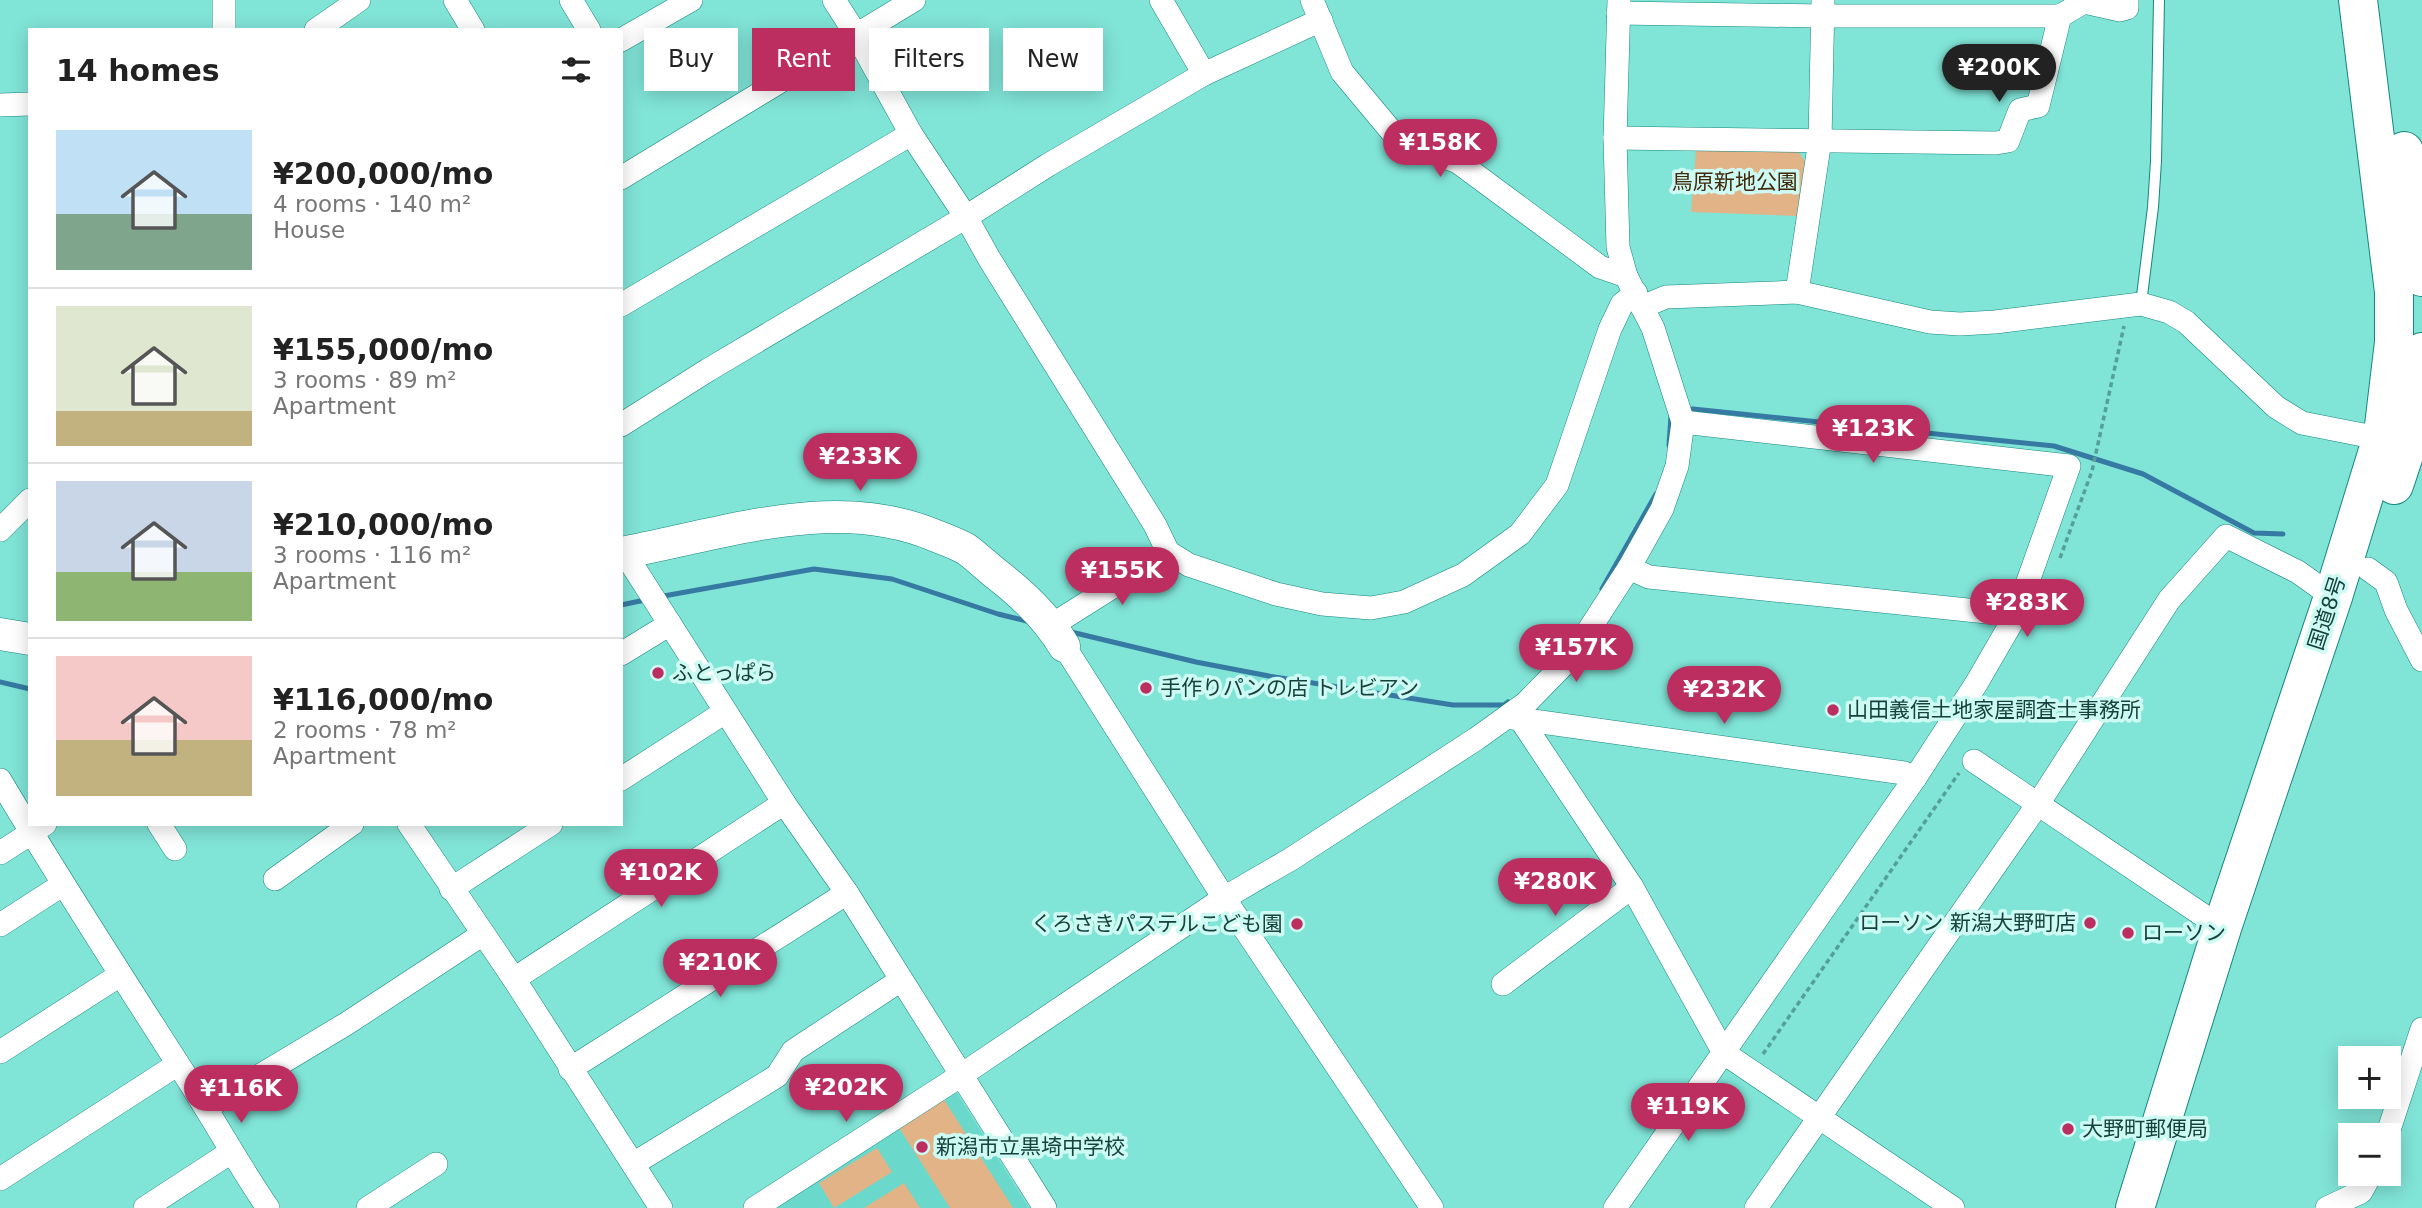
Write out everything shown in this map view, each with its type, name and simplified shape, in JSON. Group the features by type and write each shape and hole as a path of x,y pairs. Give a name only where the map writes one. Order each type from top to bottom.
{"highway":[{"name":"国道8号","path":"2135,1208 2222,928 2333,597 2406,429 2394,342 2394,292 2358,0"},
{"path":"2383,0 2422,277"},
{"name":"国道8号","path":"2155,1208 2368,569 2406,429 2422,352"}],"street":[{"path":"224,0 224,28"},
{"path":"319,28 359,0"},
{"path":"455,0 472,28"},
{"path":"571,0 588,28"},
{"path":"623,39 691,0"},
{"path":"834,0 911,134 966,217 1155,525 1168,552 1189,565 1276,594 1322,604 1371,608 1404,601 1464,575 1520,534 1557,485 1610,329 1622,304 1635,292"},
{"path":"623,177 914,0"},
{"path":"1161,0 1205,74"},
{"path":"755,1208 960,1076 1224,898 1291,859 1476,739 1513,718 1572,656 1629,568 1662,509 1671,488 1683,422 1653,328 1635,292 1618,247 1615,138 1619,6 1823,8 2060,16 2084,2 2120,10 2127,8 2127,0"},
{"path":"1797,292 1820,141 1823,8"},
{"path":"623,424 1048,165 1316,10 1342,72 1397,138 1458,162 1635,292 1666,297 1797,292 1930,322 1960,324 2140,304 2169,312 2186,321 2276,407 2302,423 2363,435 2406,429"},
{"path":"1615,138 1996,144 2008,141 2020,110 2038,106 2060,16"},
{"path":"0,105 28,104"},
{"path":"623,304 911,134"},
{"path":"1615,1208 1915,778 1976,684 2016,615 2069,466 1683,422"},
{"path":"0,530 28,502"},
{"path":"1045,1208 847,893 784,803 623,553 738,528 825,516 897,523 919,529 964,548 1003,579 1058,635 1224,898 1432,1208"},
{"path":"1756,1208 2038,804 2169,600 2227,536 2298,572 2333,597"},
{"path":"1058,635 1168,552"},
{"path":"1629,568 1649,577 2016,615"},
{"path":"2368,569 2386,582 2396,610 2422,660"},
{"path":"623,653 670,624"},
{"path":"0,634 28,639"},
{"path":"623,778 725,712"},
{"path":"1513,718 1904,773 1915,778"},
{"path":"1513,718 1632,887 1724,1053 1953,1208"},
{"path":"1968,766 2038,804 2222,928"},
{"path":"0,780 28,816"},
{"path":"514,979 784,803"},
{"path":"160,826 175,849"},
{"path":"275,879 349,826"},
{"path":"410,826 514,979 661,1208"},
{"path":"452,888 548,826"},
{"path":"0,853 38,829 62,885 268,1208"},
{"path":"0,925 62,885"},
{"path":"1503,984 1632,887"},
{"path":"570,1069 847,893"},
{"path":"206,1108 346,1024 483,934"},
{"path":"0,1052 120,975"},
{"path":"634,1164 777,1076 793,1051 901,980"},
{"path":"2391,1123 2422,1029"},
{"path":"0,1179 178,1064"},
{"path":"145,1208 231,1152"},
{"path":"368,1208 436,1164"},
{"path":"2327,1208 2361,1192 2364,1186"}],"lane":[{"path":"2140,304 2153,207 2156,161 2159,0"}],"path":[{"path":"1751,1070 1968,766"}],"shaded area":[{"name":"新潟市立黒埼中学校","path":"952,1085 1029,1208 754,1208"}],"green space":[{"name":"鳥原新地公園","path":"1696,150 1798,151 1807,164 1797,216 1691,212"},
{"path":"943,1098 1013,1208 950,1208 898,1126"},
{"path":"877,1148 892,1172 834,1208 819,1183"},
{"path":"904,1183 920,1208 864,1208"}],"waterway":[{"path":"1685,411 1693,409 2054,446 2143,474 2254,533 2283,534"},
{"path":"1669,445 1671,416"},
{"path":"1602,589 1656,494"},
{"path":"658,597 814,569 892,579 998,614 1031,622"},
{"path":"623,605 645,600"},
{"path":"1067,631 1196,662 1269,676 1453,705 1504,705 1508,702"},
{"path":"0,682 28,689"}],"place":[{"name":"ふとっぱら","path":"658,673"},
{"name":"手作りパンの店 トレビアン","path":"1146,688"},
{"name":"山田義信土地家屋調査士事務所","path":"1833,710"},
{"name":"ローソン 新潟大野町店","path":"2090,923"},
{"name":"くろさきパステルこども園","path":"1297,924"},
{"name":"ローソン","path":"2128,933"},
{"name":"大野町郵便局","path":"2068,1129"},
{"name":"新潟市立黒埼中学校","path":"922,1147"}]}
